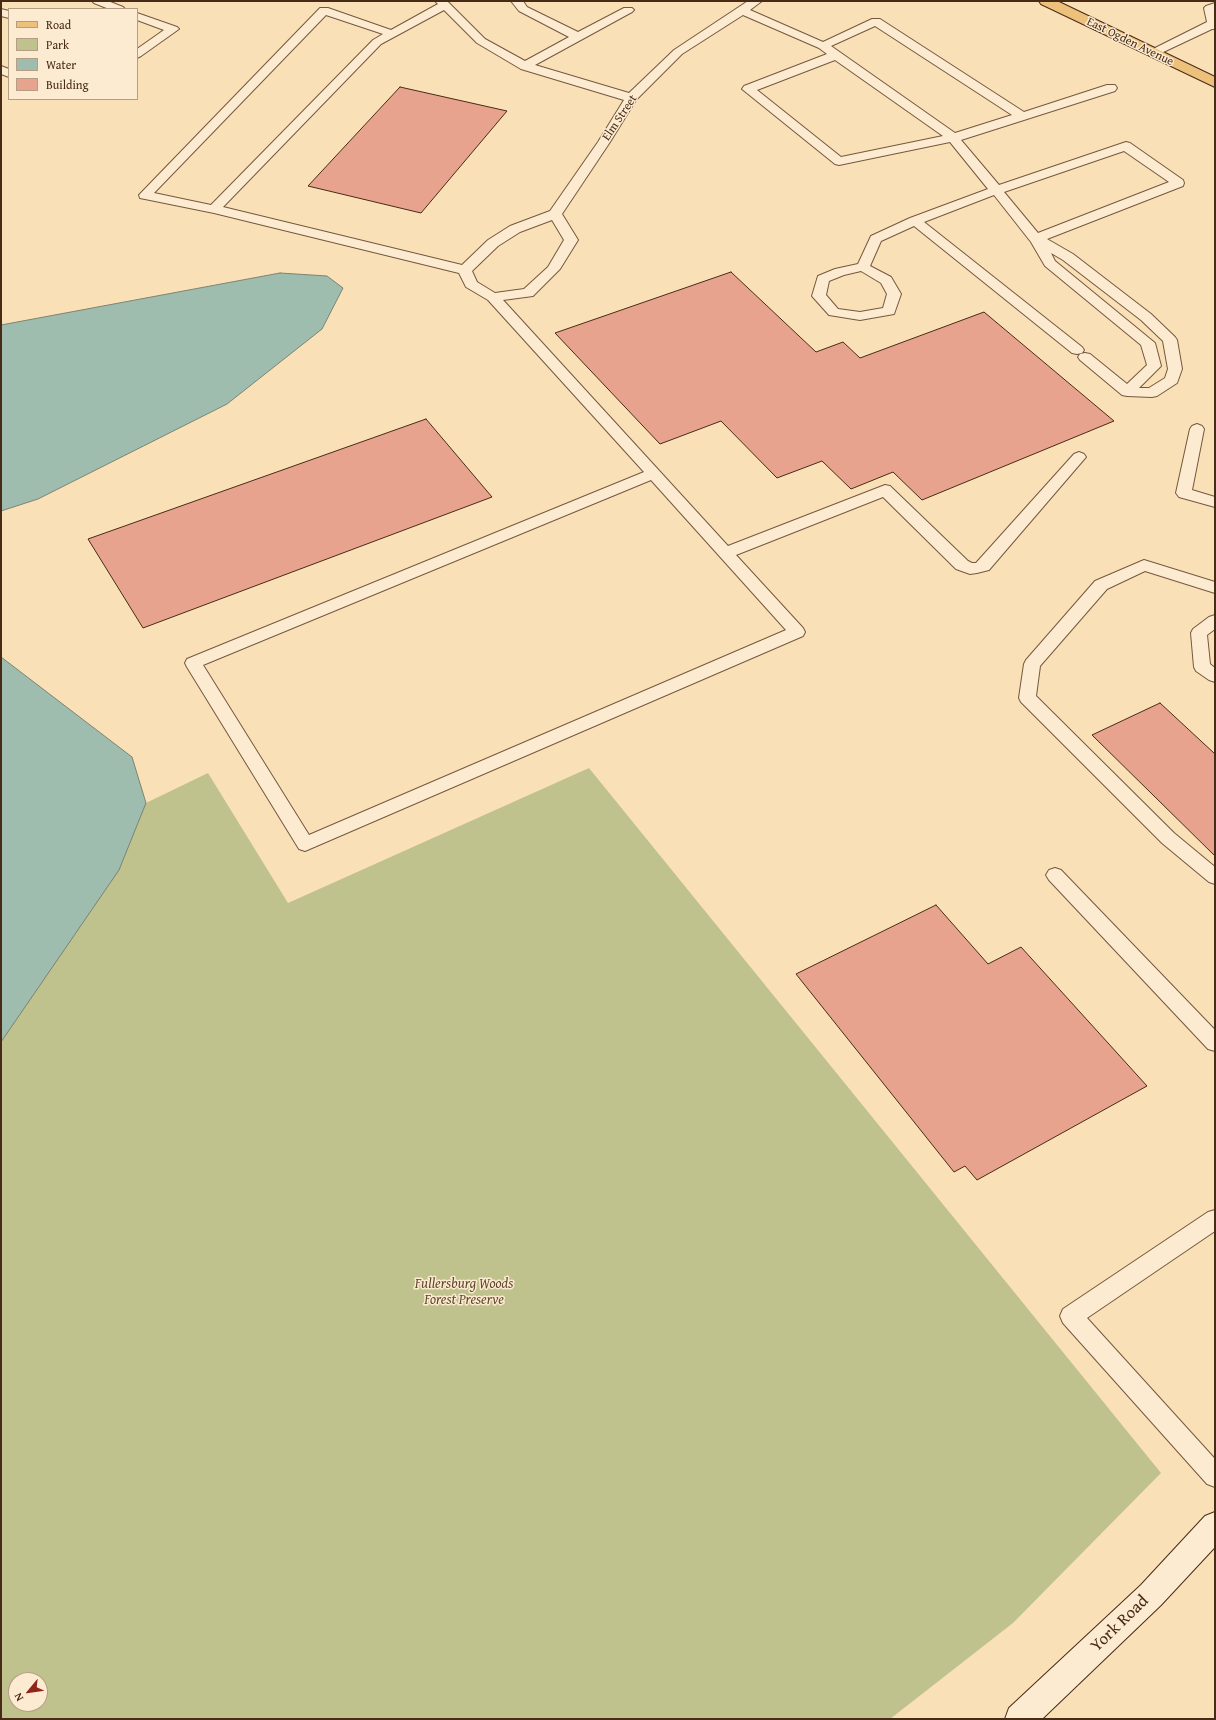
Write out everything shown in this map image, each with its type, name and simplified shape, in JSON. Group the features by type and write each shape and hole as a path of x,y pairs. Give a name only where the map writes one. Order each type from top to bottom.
{"main road":[{"name":"East Ogden Avenue","path":"1046,1 1215,83"},
{"name":"York Road","path":"1020,1719 1151,1594 1215,1526"}],"lane":[{"path":"98,1 116,8"},
{"path":"516,1 523,9 578,37"},
{"name":"Elm Street","path":"555,214 604,142 631,98 678,52 756,1"},
{"path":"214,209 378,42 443,3 481,41 525,66 631,98"},
{"path":"1153,53 1214,25 1210,8 1215,6"},
{"path":"393,34 324,10 145,195 214,209 465,270"},
{"path":"525,66 628,10"},
{"path":"741,10 823,46 953,138 1036,239 1050,263 1148,343 1154,366 1127,392"},
{"path":"138,16 173,29 138,53"},
{"path":"823,46 876,21 1022,116"},
{"path":"836,55 748,89 838,160 953,138 1111,88"},
{"path":"863,266 886,280 894,294 889,310 860,316 834,312 818,296 823,279 840,272 863,266 876,240 915,221 996,190 1126,146 1178,183 1036,239"},
{"path":"465,270 493,243 515,229 555,214 571,240 553,269 528,293 493,297"},
{"path":"915,221 1127,392 1152,393 1172,380 1175,369 1170,340 1146,317 1068,256 1036,239"},
{"path":"465,270 471,284 493,297 797,632 305,844 193,663 653,474"},
{"path":"1197,429 1184,493 1215,502"},
{"path":"726,553 885,490 962,565 970,569 977,568 983,566 1079,456"},
{"path":"1215,588 1144,565 1101,585 1032,664 1026,698 1168,838 1215,877"},
{"path":"1215,621 1199,633 1202,667 1215,676"},
{"path":"1055,875 1215,1043"},
{"path":"1215,1219 1071,1316 1215,1476"}],"green space":[{"name":"Fullersburg Woods Forest Preserve","path":"589,768 1161,1473 1013,1623 890,1719 1,1719 1,873 208,773 288,903"}],"water":[{"path":"280,273 327,276 343,288 322,329 227,404 38,499 1,511 1,325"},
{"path":"1,657 132,757 146,803 119,870 1,1042"}],"building":[{"path":"400,87 507,111 421,213 308,186"},
{"path":"731,272 816,352 843,342 860,358 984,312 1114,421 922,500 893,472 851,489 822,461 777,478 721,421 660,444 555,333"},
{"path":"426,419 492,497 143,628 88,539"},
{"path":"1160,703 1215,754 1215,856 1092,735"},
{"path":"936,905 988,964 1021,947 1147,1086 977,1180 965,1166 954,1172 796,974"}]}
